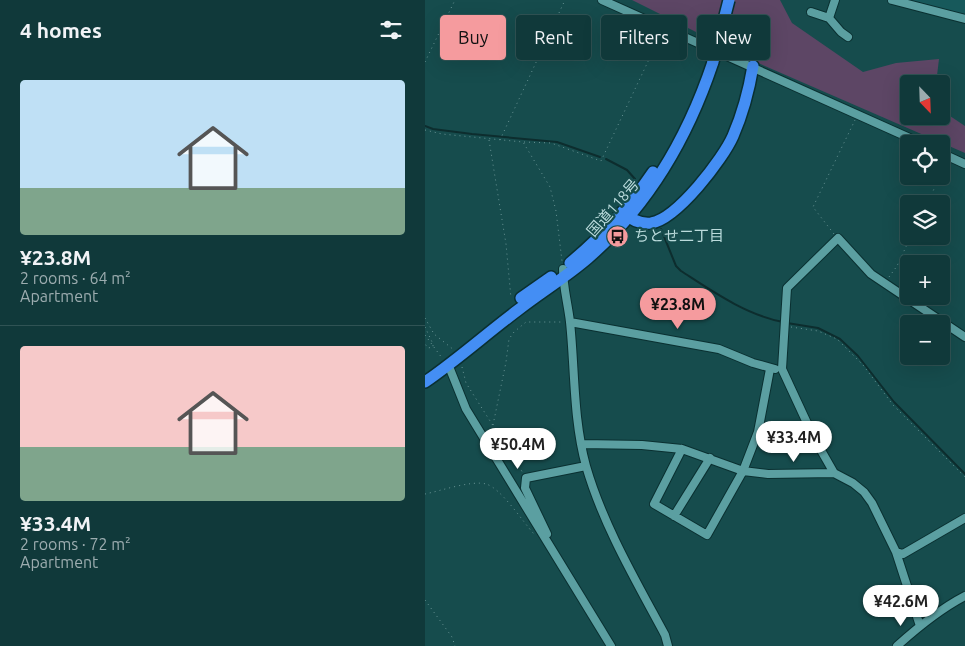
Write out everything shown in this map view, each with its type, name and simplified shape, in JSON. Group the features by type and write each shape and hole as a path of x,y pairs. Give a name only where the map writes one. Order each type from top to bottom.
{"highway":[{"name":"国道118号","path":"710,61 721,0"},
{"name":"国道118号","path":"425,382 447,369 459,359 501,313 563,274 596,240 642,200 675,150 701,97 729,0"},
{"path":"625,214 633,220 651,223 682,203 715,166 725,153 739,120 748,92 753,66"}],"street":[{"path":"602,0 636,15"},
{"path":"829,18 835,0"},
{"path":"892,0 965,19"},
{"path":"811,12 829,18 848,37"},
{"path":"687,37 904,135"},
{"path":"950,157 965,164"},
{"path":"834,474 814,438 782,369 783,324 787,288 838,238 871,274 965,337"},
{"path":"563,274 586,466 614,535 665,635 668,646"},
{"path":"570,322 719,349 770,369 782,369"},
{"path":"447,369 466,409 544,541 611,646"},
{"path":"682,449 654,504 707,535 743,470 758,432 770,369"},
{"path":"582,444 642,445 682,449 743,470 768,474 834,474 853,483 864,492 872,503 896,552 920,626"},
{"path":"674,516 710,458"},
{"path":"544,541 547,536 525,488 526,478 586,466"},
{"path":"896,552 903,554 908,552 965,518"},
{"path":"897,646 951,603 965,596"}],"path":[{"path":"425,62 455,0"},
{"path":"500,140 565,0"},
{"path":"425,130 442,134 551,144 601,161 648,60"},
{"path":"838,238 813,207 858,113"},
{"path":"489,139 506,244 511,298"},
{"path":"523,142 550,188 557,211 563,274"},
{"path":"884,283 897,266 907,245"},
{"path":"425,318 435,334 452,347 459,359 466,382 526,478"},
{"path":"493,425 507,362 509,339 514,332 526,322 570,322"},
{"path":"783,324 819,331 837,339 863,365 893,405 965,476"},
{"path":"425,327 433,347"},
{"path":"425,335 447,369"},
{"path":"425,344 429,348 433,347"},
{"path":"425,494 472,484 485,484 503,498 544,541"},
{"path":"425,600 452,637 455,646"}],"shaded area":[{"path":"632,0 780,0 792,23 863,72 896,63 939,59 937,75 900,75 900,125 752,60 770,60 770,15 697,15 697,32 687,28 687,15 662,15"},
{"path":"906,0 965,0 965,15"},
{"path":"950,116 965,126 965,153 950,146 950,135 924,135 901,125 950,125"}],"waterway":[{"path":"425,126 433,129 472,134 557,142 600,157"},
{"path":"606,159 627,170 635,179"},
{"path":"661,229 676,266 681,271 743,308 769,319 783,322"},
{"path":"787,323 818,328 840,339 858,356 894,402 965,474"}],"place":[{"name":"ちとせ二丁目","path":"618,236"}]}
